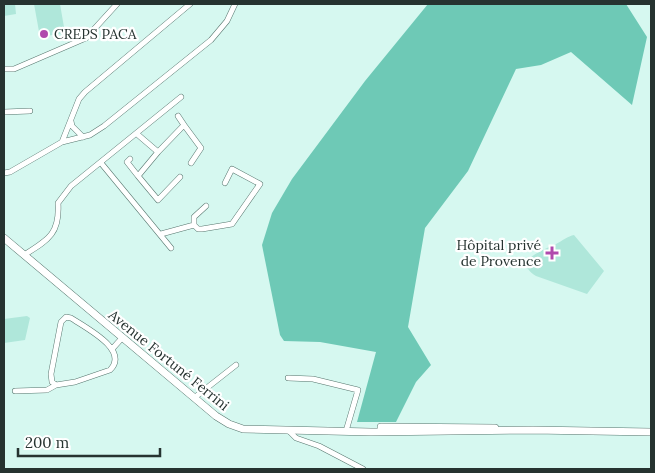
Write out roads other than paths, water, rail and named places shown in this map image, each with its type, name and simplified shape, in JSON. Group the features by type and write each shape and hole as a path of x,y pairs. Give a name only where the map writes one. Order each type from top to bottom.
{"main road":[{"name":"Avenue Fortuné Ferrini","path":"4,238 194,398 222,420 234,426 252,430 346,431 391,427 480,427 651,432"}],"street":[{"path":"4,69 14,69 86,38 117,4"},
{"path":"62,142 79,100 85,92 190,4"},
{"path":"4,173 10,172 62,142 84,137 104,126 211,40 227,21 235,4"},
{"path":"24,255 55,231 59,214 58,203 71,186 181,97"},
{"path":"4,112 30,111"},
{"path":"178,116 201,148 191,163"},
{"path":"70,120 72,126 84,137"},
{"path":"138,176 184,125"},
{"path":"137,134 158,152"},
{"path":"130,159 127,162 158,200 180,178"},
{"path":"100,163 171,248"},
{"path":"206,206 194,217 194,224 198,229 232,224 260,184 232,169 225,183"},
{"path":"161,234 194,224"},
{"path":"15,391 46,390 56,385 75,382 110,370 114,366 116,356 112,348 71,318 66,317 61,322 52,374 52,382 56,385"},
{"path":"112,348 122,338"},
{"path":"194,398 236,365"},
{"path":"288,378 315,379 358,390 346,431"},
{"path":"289,430 296,438 319,446 364,469"}],"place":[{"name":"CREPS PACA","path":"44,34"},
{"name":"Hôpital privé de Provence","path":"552,253"}]}
